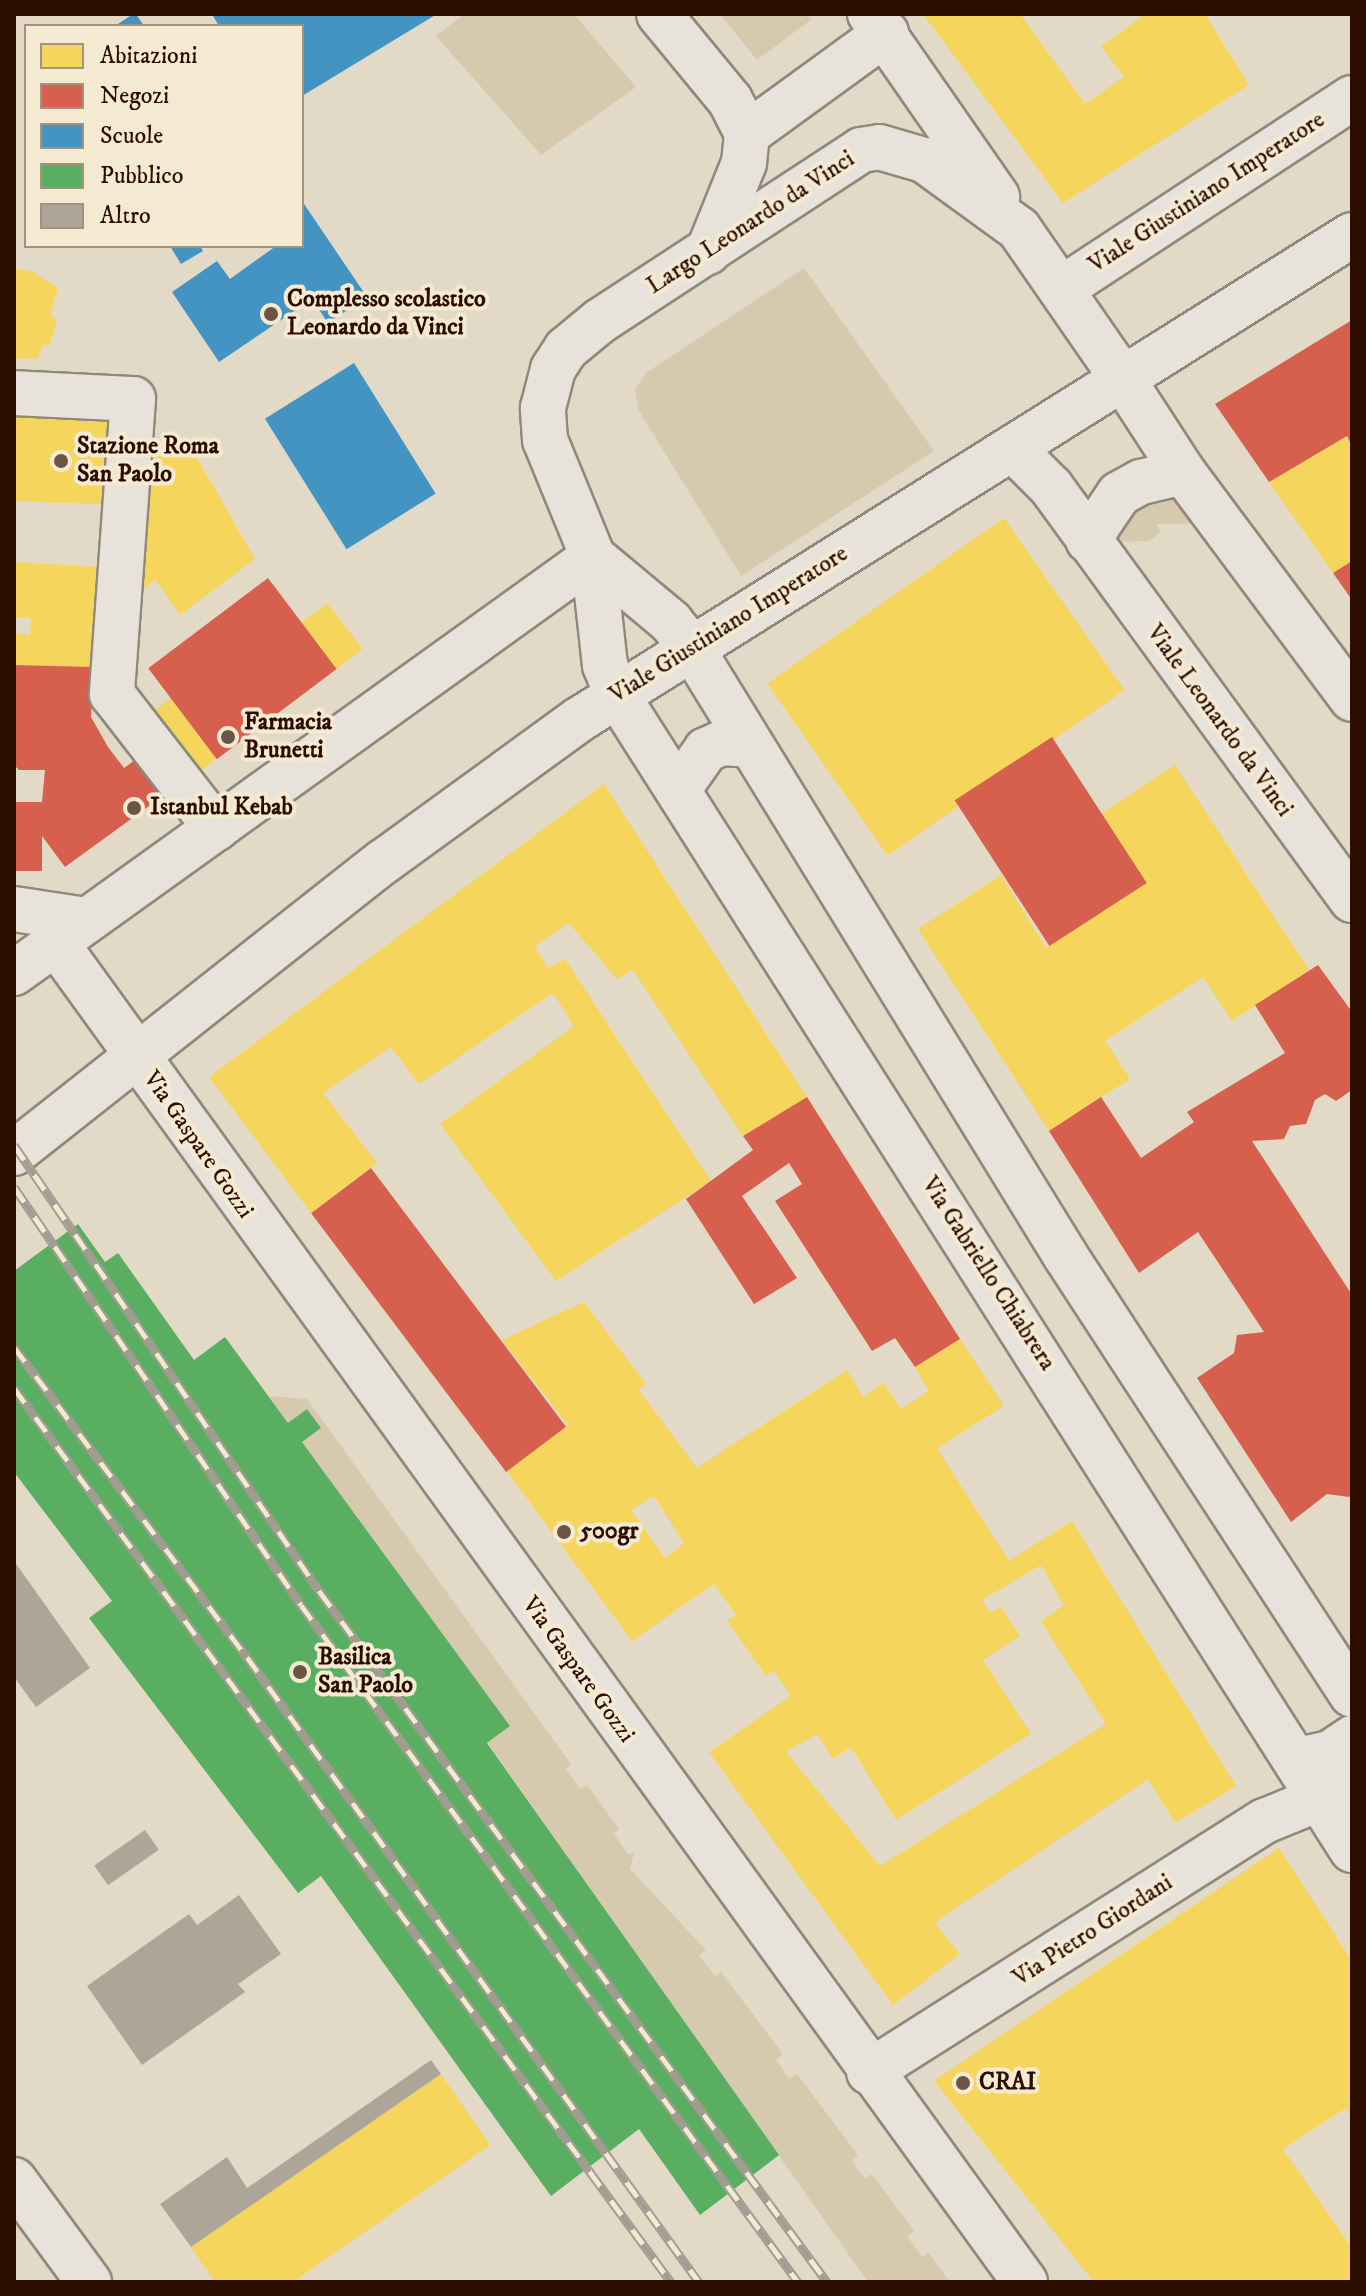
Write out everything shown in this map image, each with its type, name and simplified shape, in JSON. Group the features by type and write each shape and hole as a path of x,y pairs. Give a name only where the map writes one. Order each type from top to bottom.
{"street":[{"path":"659,14 730,100 747,134 744,163 708,252"},
{"path":"747,134 878,24 1019,229"},
{"name":"Viale Giustiniano Imperatore","path":"1061,289 1352,98"},
{"name":"Largo Leonardo da Vinci","path":"617,695 605,665 593,557 545,440 543,408 553,369 579,336 871,148 909,153 939,168 1019,229 1122,378"},
{"name":"Viale Giustiniano Imperatore","path":"14,1153 383,862 617,695 1352,235"},
{"path":"1122,378 1183,472 1352,699"},
{"path":"14,393 133,399 112,694 216,828"},
{"name":"Viale Leonardo da Vinci","path":"1013,449 1051,487 1352,900"},
{"path":"1088,540 1119,494 1141,482 1183,472"},
{"path":"14,973 593,557"},
{"name":"Largo Leonardo da Vinci","path":"593,557 671,622 691,647"},
{"path":"691,647 1065,1255 1352,1695"},
{"name":"Via Gabriello Chiabrera","path":"617,695 1297,1760 1336,1792 1352,1850"},
{"path":"678,790 706,750 722,743 749,745"},
{"path":"14,909 71,932 135,1055"},
{"name":"Via Gaspare Gozzi","path":"135,1055 869,2072 1025,2282"},
{"path":"1297,1760 1330,1753 1352,1738"},
{"name":"Via Pietro Giordani","path":"869,2072 1265,1821 1336,1792"},
{"path":"14,2180 89,2282"}],"shaded area":[{"path":"464,14 574,14 636,87 541,155 436,36"},
{"path":"720,14 808,14 812,19 757,60"},
{"path":"804,268 934,451 741,576 639,411 635,390 646,373"},
{"path":"1173,491 1198,524 1156,524 1161,532 1149,541 1107,542 1117,518"},
{"path":"269,1396 307,1399 571,1764 566,1769 580,1789 587,1785 619,1829 614,1834 628,1855 634,1852 630,1869 706,1950 699,1955 715,1976 721,1972 783,2054 776,2060 789,2079 797,2074 858,2155 852,2161 865,2179 872,2174 914,2231 907,2236 922,2257 929,2253 950,2282 868,2282 488,1743 510,1726 302,1442 321,1428 288,1423"}],"building: Abitazioni":[{"path":"923,14 1020,14 1085,104 1124,77 1101,46 1146,14 1205,14 1249,85 1063,203"},
{"path":"14,268 31,271 58,288 50,315 57,319 50,345 42,345 38,358 14,359"},
{"name":"Stazione Roma San Paolo","path":"14,410 111,413 108,504 14,501"},
{"path":"1347,436 1352,446 1352,561 1333,573 1269,482"},
{"path":"195,454 255,559 180,615 155,579 134,597 144,457"},
{"path":"1004,518 1124,690 888,856 767,684"},
{"path":"14,562 100,567 94,667 14,665 14,633 30,635 31,618 14,617"},
{"path":"327,603 363,649 337,669 301,623"},
{"path":"171,698 217,759 194,776 148,715"},
{"path":"1175,765 1309,970 1232,1021 1203,977 1105,1041 1130,1079 1049,1131 918,929 1001,875 1046,948 1146,883 1101,814"},
{"path":"604,784 807,1097 743,1136 633,970 617,979 569,923 535,946 548,968 565,959 711,1181 556,1281 440,1124 574,1026 553,993 419,1084 391,1047 323,1093 377,1163 311,1213 209,1077"},
{"path":"584,1302 646,1384 638,1389 697,1468 847,1370 863,1397 884,1383 901,1409 929,1391 915,1367 960,1339 1004,1406 937,1448 1009,1561 1072,1521 1236,1786 1175,1823 1148,1779 935,1923 960,1954 893,2005 709,1752 791,1696 774,1671 766,1676 727,1620 736,1615 714,1584 632,1641 506,1470 568,1425 502,1340","holes":["654,1496 684,1543 665,1558 631,1510","1041,1565 1064,1605 1041,1621 1106,1724 880,1866 786,1752 817,1734 833,1759 851,1747 896,1820 1031,1734 983,1660 1020,1636 1001,1607 990,1613 982,1600"]},
{"path":"1279,1848 1352,1961 1352,2117 1346,2108 1283,2149 1352,2248 1352,2282 1094,2282 934,2081"},
{"path":"441,2074 490,2145 293,2282 215,2282 191,2247"}],"building: Negozi":[{"path":"1352,320 1352,446 1347,436 1269,482 1215,404"},
{"path":"1352,561 1352,600 1333,573"},
{"path":"268,578 337,669 217,759 148,668"},
{"path":"14,665 94,667 91,717 108,747 124,768 142,755 171,790 65,867 42,836 42,871 14,871 14,802 42,802 45,770 19,770 14,765"},
{"path":"1052,737 1147,883 1049,946 955,800"},
{"path":"1318,965 1352,1012 1352,1090 1336,1101 1325,1094 1315,1100 1306,1124 1290,1126 1284,1139 1252,1141 1352,1295 1352,1492 1349,1497 1327,1494 1291,1522 1197,1378 1234,1353 1237,1335 1264,1332 1198,1232 1139,1273 1049,1131 1101,1097 1141,1158 1194,1122 1187,1112 1285,1053 1255,1005"},
{"path":"807,1097 960,1339 915,1367 895,1338 872,1351 775,1201 802,1184 789,1163 742,1196 797,1278 754,1304 686,1199 753,1150 743,1136"},
{"path":"371,1168 566,1427 506,1472 311,1213"}],"building: Scuole":[{"path":"133,14 143,24 118,24"},
{"path":"212,14 437,14 304,95 304,24 218,24"},
{"path":"304,204 367,297 328,323 312,299 219,362 172,292 217,261 230,279 273,248 304,248"},
{"path":"171,248 201,248 203,251 181,264"},
{"path":"354,363 436,494 347,549 265,419"}],"building: Pubblico":[{"name":"Basilica San Paolo","path":"78,1224 105,1262 118,1253 194,1360 225,1337 288,1423 307,1409 321,1428 302,1442 510,1726 487,1743 779,2155 700,2215 639,2129 551,2196 321,1876 298,1893 89,1618 112,1601 14,1472 14,1271"}],"building: Altro":[{"path":"14,1561 90,1668 36,1707 14,1677"},
{"path":"145,1830 159,1850 108,1885 94,1866"},
{"path":"239,1895 281,1954 238,1984 245,1992 142,2065 87,1986 189,1914 197,1925"},
{"path":"431,2060 441,2074 191,2247 160,2204 227,2157 247,2188"}],"railway":[{"path":"14,1145 320,1592 827,2282"},
{"path":"14,1187 301,1605 798,2282"},
{"path":"14,1347 247,1657 699,2282"},
{"path":"14,1388 671,2282"}],"place":[{"name":"Complesso scolastico Leonardo da Vinci","path":"271,314"},
{"name":"Stazione Roma San Paolo","path":"61,461"},
{"name":"Farmacia Brunetti","path":"228,737"},
{"name":"Istanbul Kebab","path":"134,808"},
{"name":"500gr","path":"564,1532"},
{"name":"Basilica San Paolo","path":"300,1672"},
{"name":"CRAI","path":"963,2083"}]}
